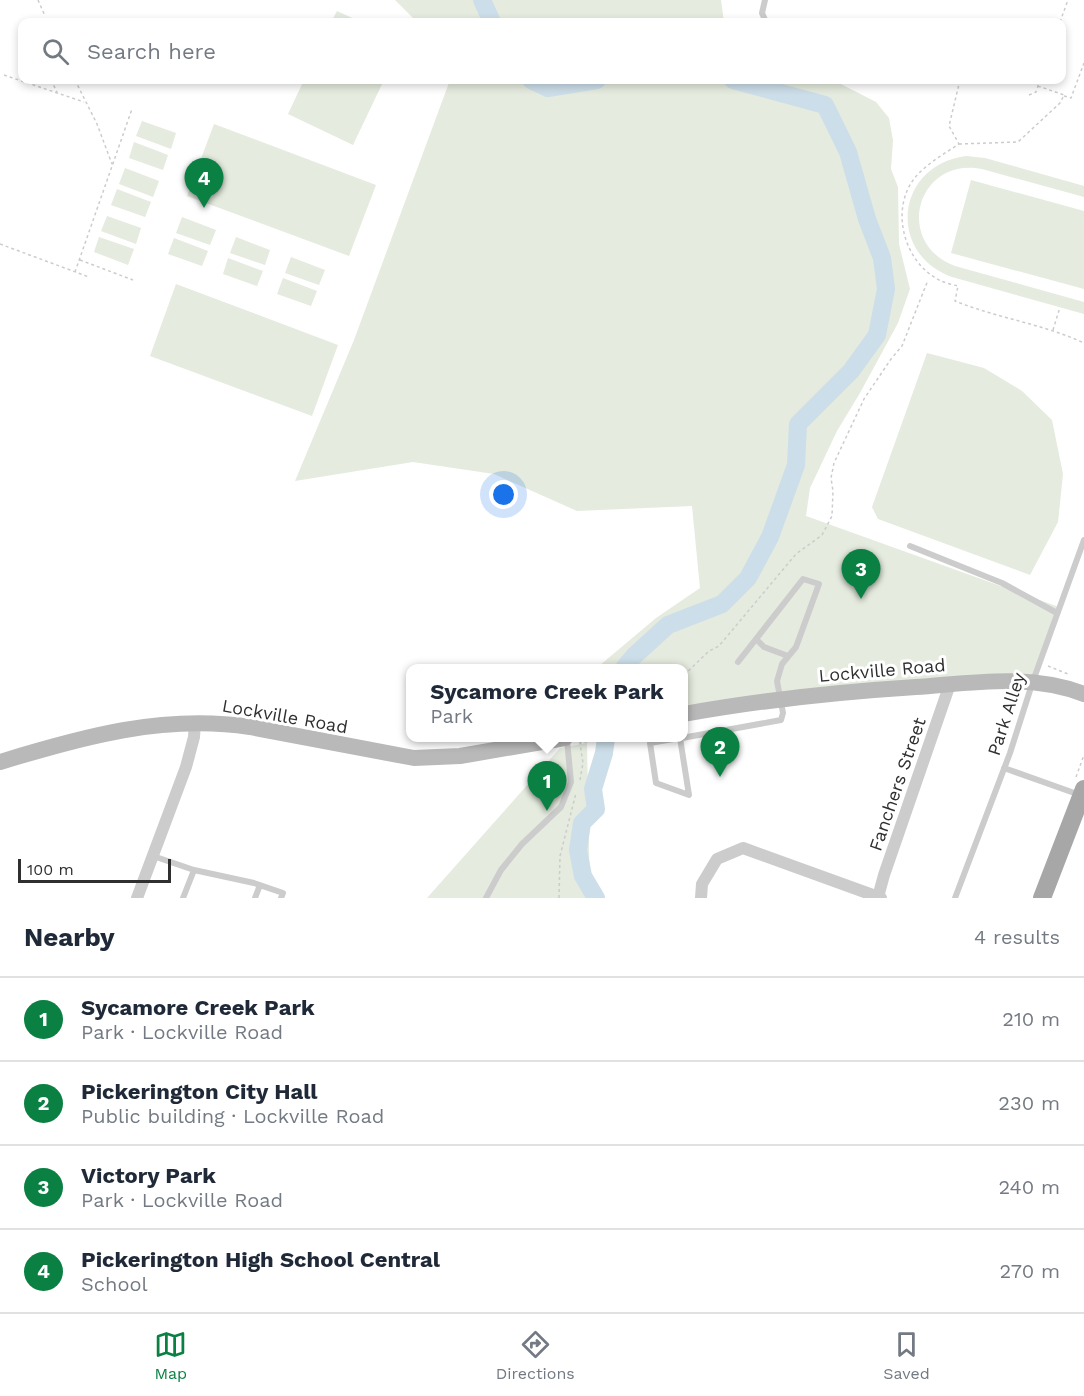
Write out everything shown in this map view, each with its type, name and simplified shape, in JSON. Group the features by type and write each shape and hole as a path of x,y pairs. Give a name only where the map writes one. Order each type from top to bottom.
{"main road":[{"name":"Lockville Road","path":"688,713 782,699 1005,680 1036,674 1053,684 1084,694"},
{"name":"Lockville Road","path":"0,762 114,731 195,722 250,727 414,758 460,756 551,742"},
{"path":"1042,898 1081,792"}],"street":[{"name":"Fanchers Street","path":"879,898 884,875 950,684"},
{"path":"137,898 188,759 194,737 195,722"},
{"path":"701,898 702,884 717,859 743,848 879,898"}],"lane":[{"path":"764,18 762,13 765,0"},
{"name":"Park Alley","path":"955,898 1004,768 1084,540"},
{"path":"910,546 1002,583 1057,613"},
{"path":"688,737 778,721 783,716 782,699 777,681 782,664 796,647 819,584 803,579 738,662"},
{"path":"756,639 764,647 788,656"},
{"path":"486,898 501,870 522,844 561,807 571,782 571,742"},
{"path":"656,742 650,743 656,783 689,795 681,742"},
{"path":"1004,768 1081,792"},
{"path":"153,856 194,870 260,885 283,893 281,898"},
{"path":"183,898 194,870"},
{"path":"255,898 260,885"}],"path":[{"path":"38,0 45,16"},
{"path":"1061,18 1068,0"},
{"path":"1029,95 1036,92 1038,86 1071,98 1084,63"},
{"path":"4,75 18,79"},
{"path":"32,84 85,102"},
{"path":"53,84 57,92"},
{"path":"77,84 97,124 112,165"},
{"path":"959,84 949,126 959,144"},
{"path":"1064,95 1060,103 1018,142 959,144 933,161 917,175 906,193 901,215 909,249 931,274 941,281 958,286 955,301 981,312 1053,331 1084,343"},
{"path":"75,272 132,109"},
{"path":"0,244 89,277"},
{"path":"79,260 133,280"},
{"path":"688,671 709,651 719,646 796,555 822,535 832,516 831,478 834,463 864,399 902,346 928,280"},
{"path":"1053,331 1060,307"},
{"path":"1036,674 1050,666 1070,675"},
{"path":"572,742 583,763 579,783"},
{"path":"1081,792 1084,755"},
{"path":"560,898 560,856 577,792"}],"shaded area":[{"path":"395,0 721,0 723,18 413,18"},
{"path":"337,11 352,18 333,18"},
{"path":"302,84 382,84 353,145 288,114"},
{"path":"449,84 841,84 876,102 889,118 893,140 891,169 898,187 899,244 910,289 898,323 837,431 810,488 806,516 1059,607 1033,681 688,706 688,664 601,664 656,618 700,588 692,506 577,511 494,474 413,462 295,481 354,340"},
{"path":"142,121 176,133 171,149 136,136"},
{"path":"214,124 376,185 349,256 187,196"},
{"path":"134,142 168,155 163,170 129,158"},
{"path":"966,156 985,158 1084,186 1084,197 982,169 960,168 942,175 929,188 921,204 919,222 924,239 936,255 955,266 1084,302 1084,314 952,277 931,265 916,249 909,231 908,211 913,192 925,175 943,163"},
{"path":"125,168 159,181 153,197 119,184"},
{"path":"971,180 1084,211 1084,289 951,253"},
{"path":"117,189 151,202 145,217 111,205"},
{"path":"107,216 141,228 136,244 101,231"},
{"path":"182,217 216,230 210,245 176,233"},
{"path":"99,237 134,249 128,265 94,252"},
{"path":"236,237 270,250 265,265 230,253"},
{"path":"174,238 208,251 202,266 168,254"},
{"path":"291,257 325,270 319,285 285,273"},
{"path":"228,258 263,271 257,286 223,274"},
{"path":"283,278 317,291 311,306 277,294"},
{"path":"176,284 338,345 312,416 150,356"},
{"path":"927,353 984,368 1022,391 1052,420 1063,474 1058,522 1030,575 878,519 872,507"},
{"path":"587,743 590,898 427,898 560,748"}],"waterway":[{"path":"482,0 490,18"},
{"path":"540,84 548,88 572,84"},
{"path":"627,664 668,625 722,604 748,578 770,537 796,465 798,424 851,371 877,335 886,289 882,258 867,219 848,152 825,105 748,84"},
{"path":"596,898 583,876 578,850 582,823 596,809 593,789 605,742"}],"place":[{"name":"Pickerington High School Central","path":"204,208"},
{"name":"Victory Park","path":"861,599"},
{"name":"Pickerington City Hall","path":"720,777"},
{"name":"Sycamore Creek Park","path":"547,811"}]}
